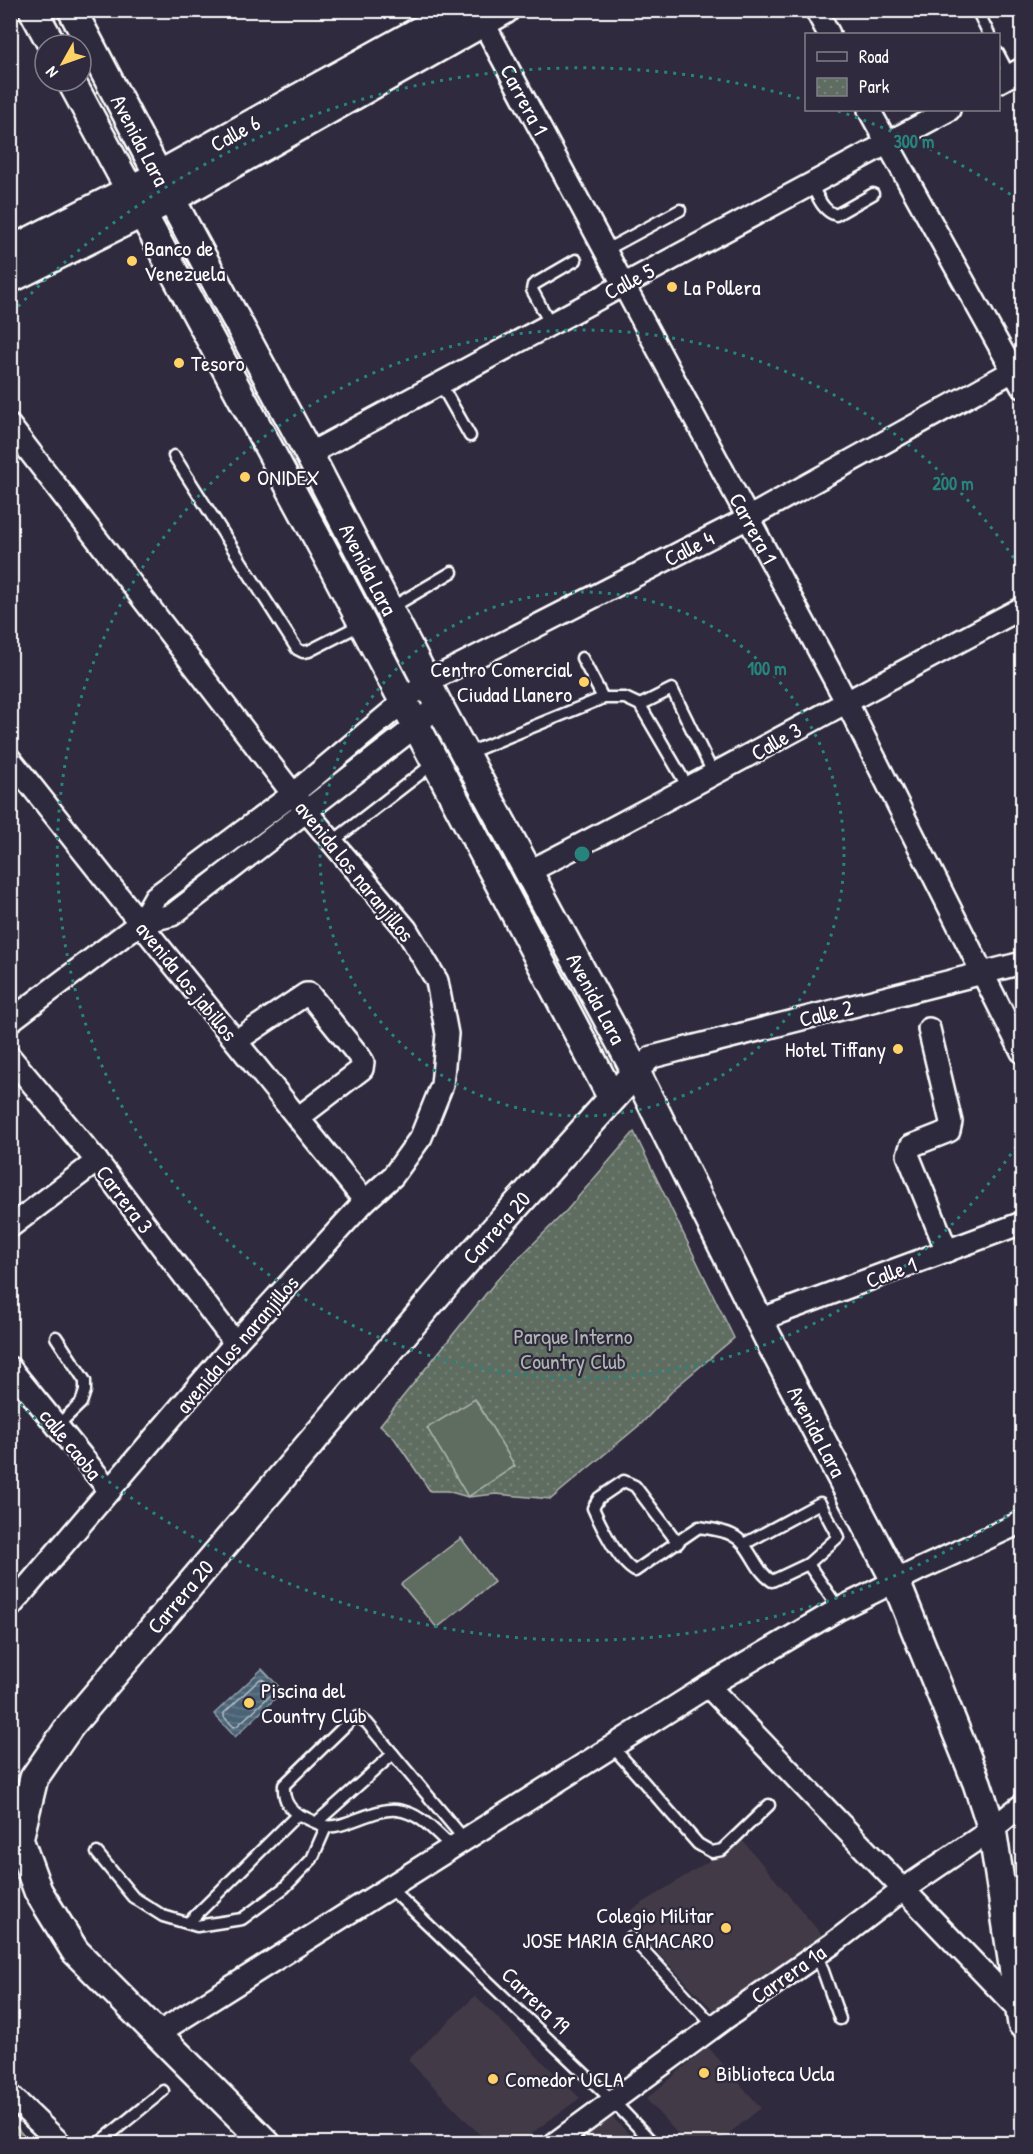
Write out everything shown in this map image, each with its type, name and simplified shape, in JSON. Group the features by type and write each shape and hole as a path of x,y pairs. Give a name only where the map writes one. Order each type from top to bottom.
{"street":[{"path":"33,10 45,33"},
{"name":"Avenida Lara","path":"72,10 309,454 388,609 437,686 465,754 636,1072 759,1320 896,1581 976,1782 992,1829 1022,2018"},
{"name":"Calle 6","path":"10,251 159,175 457,10"},
{"path":"816,10 828,33"},
{"path":"10,279 171,199 488,14"},
{"name":"Carrera 1","path":"488,14 606,250 846,701 1023,1052"},
{"name":"Avenida Lara","path":"78,93 612,1098"},
{"path":"870,111 1020,374"},
{"name":"Calle 5","path":"309,454 947,111"},
{"name":"Calle 4","path":"437,686 1020,374"},
{"name":"avenida los naranjillos","path":"10,426 306,811 406,929 437,981 447,1034 442,1085 421,1137 393,1176 365,1201 235,1343 10,1606"},
{"name":"Calle 3","path":"528,872 689,789 846,701 1023,608"},
{"path":"140,923 155,897 293,794 403,702 437,686"},
{"path":"10,1021 140,923 172,915 416,726 437,686"},
{"name":"avenida los jabillos","path":"10,759 365,1201"},
{"name":"Calle 2","path":"636,1072 652,1057 1023,963"},
{"path":"236,1041 309,994 359,1056 363,1062 362,1069 298,1118"},
{"path":"929,1029 951,1122 950,1131 911,1146 908,1155 948,1251"},
{"name":"Carrera 3","path":"10,1057 97,1161 235,1343"},
{"name":"Carrera 20","path":"267,2144 75,1951 38,1892 20,1839 34,1778 78,1717 452,1277 636,1072"},
{"path":"10,1227 97,1161"},
{"name":"Calle 1","path":"759,1320 1023,1223"},
{"name":"calle caoba","path":"10,1368 110,1491"},
{"path":"157,2034 708,1686 838,1610 1023,1522"},
{"path":"708,1686 904,1889 1022,2018"},
{"name":"Carrera 1a","path":"554,2144 714,2026 818,1954 904,1889 1023,1805"},
{"path":"10,2095 61,2144"}],"lane":[{"path":"977,10 988,33"},
{"path":"1000,55 1010,76"},
{"path":"811,184 824,208 836,215 873,194"},
{"path":"606,250 680,210"},
{"path":"550,323 532,290 533,285 576,260"},
{"path":"440,383 470,436"},
{"path":"174,456 297,649 303,652 309,651 362,624"},
{"path":"388,609 452,572"},
{"path":"582,658 603,698"},
{"path":"640,705 672,689 714,775"},
{"path":"465,754 603,698 625,698 640,705 689,789"},
{"path":"332,842 435,762"},
{"path":"56,1337 85,1381 85,1391 81,1402 57,1426"},
{"path":"678,1543 635,1486 624,1481 598,1498 593,1508 620,1557 635,1571 678,1543 699,1527 734,1535 744,1544 764,1575 772,1581 808,1564 838,1537 820,1503 744,1544"},
{"path":"808,1564 838,1610"},
{"path":"359,1717 367,1722 393,1754 459,1844 417,1815 394,1809 322,1824 297,1815 284,1796 285,1785 352,1719 359,1717"},
{"path":"612,1746 698,1844 712,1852 722,1850 769,1805"},
{"path":"97,1853 133,1897 163,1916 197,1926 242,1919 284,1888 312,1859 322,1824 393,1754"},
{"path":"188,1923 297,1815"},
{"name":"Carrera 19","path":"390,1888 613,2101 654,2144"},
{"path":"631,1937 714,2026"},
{"path":"818,1954 840,2019"},
{"path":"98,2144 163,2091"}],"shaded area":[{"name":"Colegio Militar JOSE MARIA CAMACARO","path":"742,1840 827,1941 719,2016 622,1916"},
{"name":"Comedor UCLA","path":"475,1996 580,2098 518,2143 488,2143 408,2060"},
{"name":"Biblioteca Ucla","path":"708,2047 761,2108 717,2143 686,2143 646,2099"},
{"path":"612,2117 638,2143 575,2143"}],"green space":[{"name":"Parque Interno Country Club","path":"634,1132 734,1338 676,1387 642,1423 551,1499 496,1494 468,1497 447,1491 430,1491 394,1438 380,1425 497,1280 567,1210"},
{"path":"475,1399 515,1466 468,1497 427,1428"},
{"path":"461,1538 494,1582 437,1628 401,1584"},
{"path":"11,2121 30,2143 11,2143"}],"water":[{"name":"Piscina del Country Club","path":"262,1669 283,1691 235,1737 214,1714"}],"place":[{"name":"Banco de Venezuela","path":"132,261"},
{"name":"La Pollera","path":"672,287"},
{"name":"Tesoro","path":"179,363"},
{"name":"ONIDEX","path":"245,477"},
{"name":"Centro Comercial Ciudad Llanero","path":"584,682"},
{"name":"Hotel Tiffany","path":"898,1049"},
{"name":"Piscina del Country Club","path":"249,1703"},
{"name":"Colegio Militar JOSE MARIA CAMACARO","path":"726,1928"},
{"name":"Biblioteca Ucla","path":"704,2073"},
{"name":"Comedor UCLA","path":"493,2079"}]}
